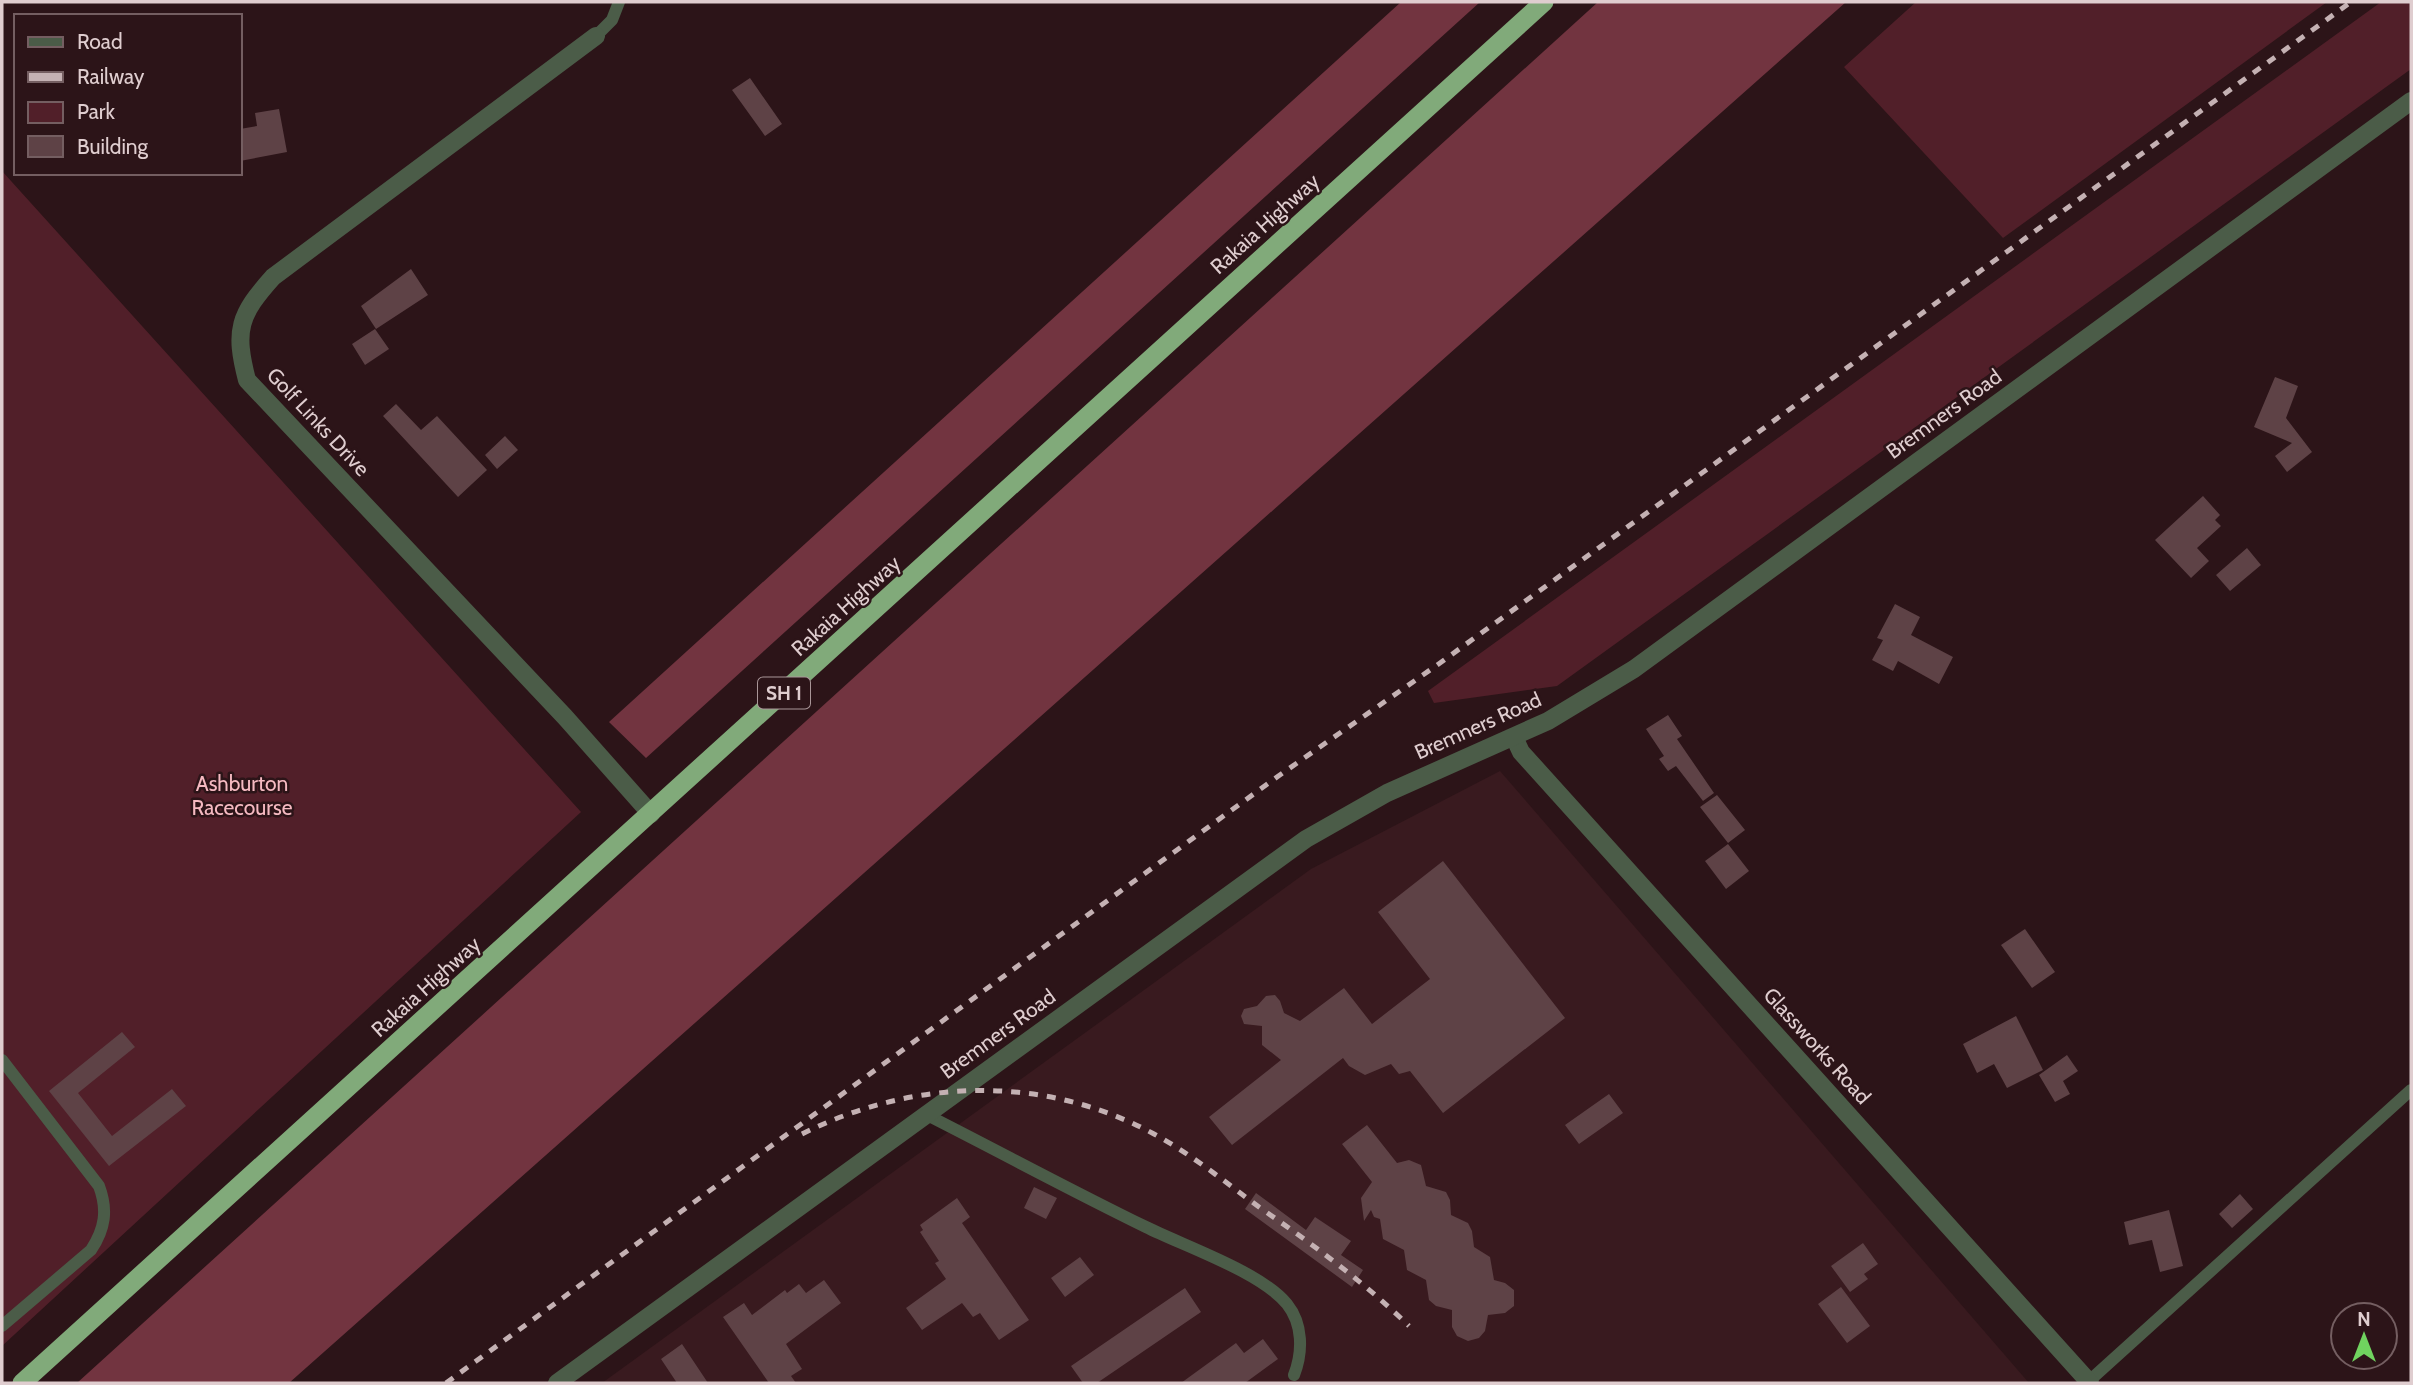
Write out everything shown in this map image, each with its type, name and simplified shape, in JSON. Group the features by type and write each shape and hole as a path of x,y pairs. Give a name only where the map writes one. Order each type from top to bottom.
{"highway":[{"name":"Rakaia Highway","path":"22,1383 1544,2"}],"street":[{"name":"Golf Links Drive","path":"596,36 273,277 247,306 238,346 247,380 565,717 651,814"},
{"name":"Bremners Road","path":"557,1383 1306,839 1387,793 1548,721 1634,669 2411,102"},
{"name":"Glassworks Road","path":"1514,737 1521,752 2089,1382"}],"lane":[{"path":"596,36 611,20 619,2"},
{"path":"2,1060 99,1186 105,1208 100,1237 91,1251 2,1326"},
{"path":"2089,1382 2411,1090"},
{"path":"927,1115 1146,1227 1256,1279 1288,1305 1299,1332 1299,1361 1294,1375"}],"shaded area":[{"path":"1401,2 1480,2 646,758 609,722"},
{"path":"1598,2 1846,2 289,1383 77,1383"},
{"path":"1500,771 2029,1383 602,1383 1311,869"}],"green space":[{"path":"1916,2 2327,2 2003,238 1844,67"},
{"path":"2381,2 2411,2 2411,69 1557,686 1434,703 1428,691"},
{"name":"Ashburton Racecourse","path":"2,171 581,812 2,1346"}],"building":[{"path":"750,78 782,124 765,136 732,90"},
{"path":"279,109 287,152 242,161 242,129 257,126 255,113"},
{"path":"411,269 428,295 376,329 361,306"},
{"path":"375,329 389,349 365,365 352,344"},
{"path":"2275,377 2298,386 2286,418 2312,452 2287,472 2275,456 2292,443 2254,427"},
{"path":"396,404 421,430 437,416 487,470 458,497 383,416"},
{"path":"505,436 518,450 497,469 485,455"},
{"path":"2203,496 2220,515 2215,520 2221,526 2197,548 2209,561 2191,578 2155,540"},
{"path":"2247,548 2261,565 2230,591 2216,575"},
{"path":"1895,604 1920,617 1911,635 1953,657 1939,684 1898,661 1893,671 1872,660 1883,640 1877,638"},
{"path":"1668,715 1682,736 1677,739 1714,793 1703,801 1676,766 1668,771 1659,759 1664,756 1646,729"},
{"path":"1717,795 1745,830 1728,843 1700,807"},
{"path":"1728,844 1749,871 1726,889 1705,861"},
{"path":"1443,861 1565,1018 1443,1113 1410,1071 1399,1074 1391,1064 1365,1075 1349,1066 1343,1058 1232,1145 1209,1117 1281,1060 1262,1045 1262,1026 1244,1024 1241,1016 1244,1009 1257,1006 1266,996 1275,995 1284,1013 1300,1021 1344,988 1372,1024 1430,979 1378,912"},
{"path":"2025,929 2055,972 2032,988 2001,945"},
{"path":"2016,1016 2043,1070 2007,1088 1994,1064 1977,1073 1963,1044"},
{"path":"122,1032 135,1047 78,1093 112,1136 172,1089 186,1106 109,1166 49,1091"},
{"path":"2067,1055 2078,1071 2063,1081 2070,1094 2055,1102 2039,1075"},
{"path":"1609,1094 1623,1113 1579,1144 1565,1125"},
{"path":"1367,1125 1397,1163 1409,1160 1421,1165 1426,1186 1446,1192 1450,1200 1451,1215 1468,1223 1474,1247 1490,1257 1494,1280 1505,1283 1514,1290 1514,1306 1505,1313 1488,1315 1485,1331 1479,1338 1468,1341 1457,1336 1452,1327 1452,1310 1436,1306 1429,1300 1426,1280 1407,1270 1404,1250 1383,1239 1380,1219 1374,1217 1371,1210 1364,1221 1361,1198 1372,1182 1342,1144"},
{"path":"1034,1187 1057,1198 1046,1219 1024,1208"},
{"path":"1256,1193 1306,1230 1315,1217 1351,1241 1341,1255 1363,1270 1352,1287 1245,1209"},
{"path":"2240,1194 2253,1209 2232,1228 2219,1214"},
{"path":"957,1198 970,1217 962,1223 1029,1320 999,1340 980,1313 973,1317 962,1303 922,1330 906,1308 946,1279 935,1263 939,1261 920,1232 923,1230 920,1225"},
{"path":"2169,1210 2183,1266 2160,1272 2152,1240 2129,1245 2124,1222"},
{"path":"1863,1243 1878,1264 1864,1274 1868,1279 1850,1292 1831,1266"},
{"path":"1080,1257 1094,1275 1065,1297 1051,1278"},
{"path":"824,1280 841,1303 786,1344 802,1369 791,1376 796,1383 769,1383 723,1317 744,1303 752,1315 785,1290 787,1293 799,1284 806,1293"},
{"path":"1841,1287 1870,1326 1847,1343 1818,1304"},
{"path":"1185,1288 1201,1312 1097,1383 1083,1383 1071,1366"},
{"path":"1263,1339 1278,1359 1245,1383 1181,1383 1236,1343 1244,1353"},
{"path":"682,1344 708,1383 677,1383 661,1359"}],"railway":[{"path":"446,1383 1277,777 1440,663 2351,2"},
{"path":"802,1134 845,1115 889,1102 978,1090 1023,1093 1068,1101 1112,1114 1154,1134 1195,1159 1337,1263 1409,1326"}]}
